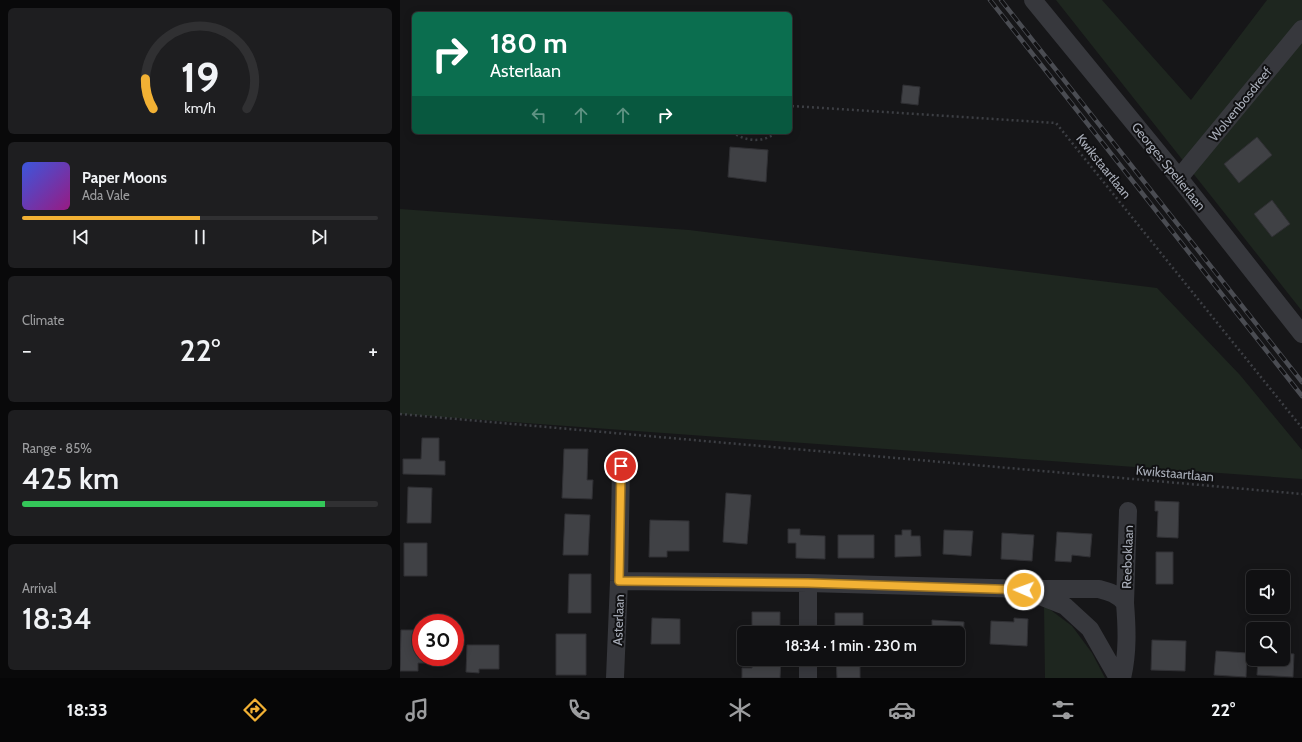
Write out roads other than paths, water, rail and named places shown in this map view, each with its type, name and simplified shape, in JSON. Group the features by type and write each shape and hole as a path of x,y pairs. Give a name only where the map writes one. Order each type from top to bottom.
{"street":[{"name":"Georges Spelierlaan","path":"1033,0 1179,178 1302,334"},
{"name":"Wolvenbosdreef","path":"1179,178 1302,29"},
{"name":"Asterlaan","path":"615,678 619,581 621,466"},
{"name":"Reeboklaan","path":"1122,678 1127,636 1125,603 1128,511"},
{"name":"Reeboklaan","path":"619,581 808,583 1024,590 1099,589 1119,596 1125,603"},
{"path":"808,583 808,626"},
{"name":"Reeboklaan","path":"1024,590 1065,606 1090,628 1118,678"},
{"path":"808,666 808,678"}],"railway":[{"path":"990,0 1302,396"},
{"path":"1001,0 1302,382"}]}
